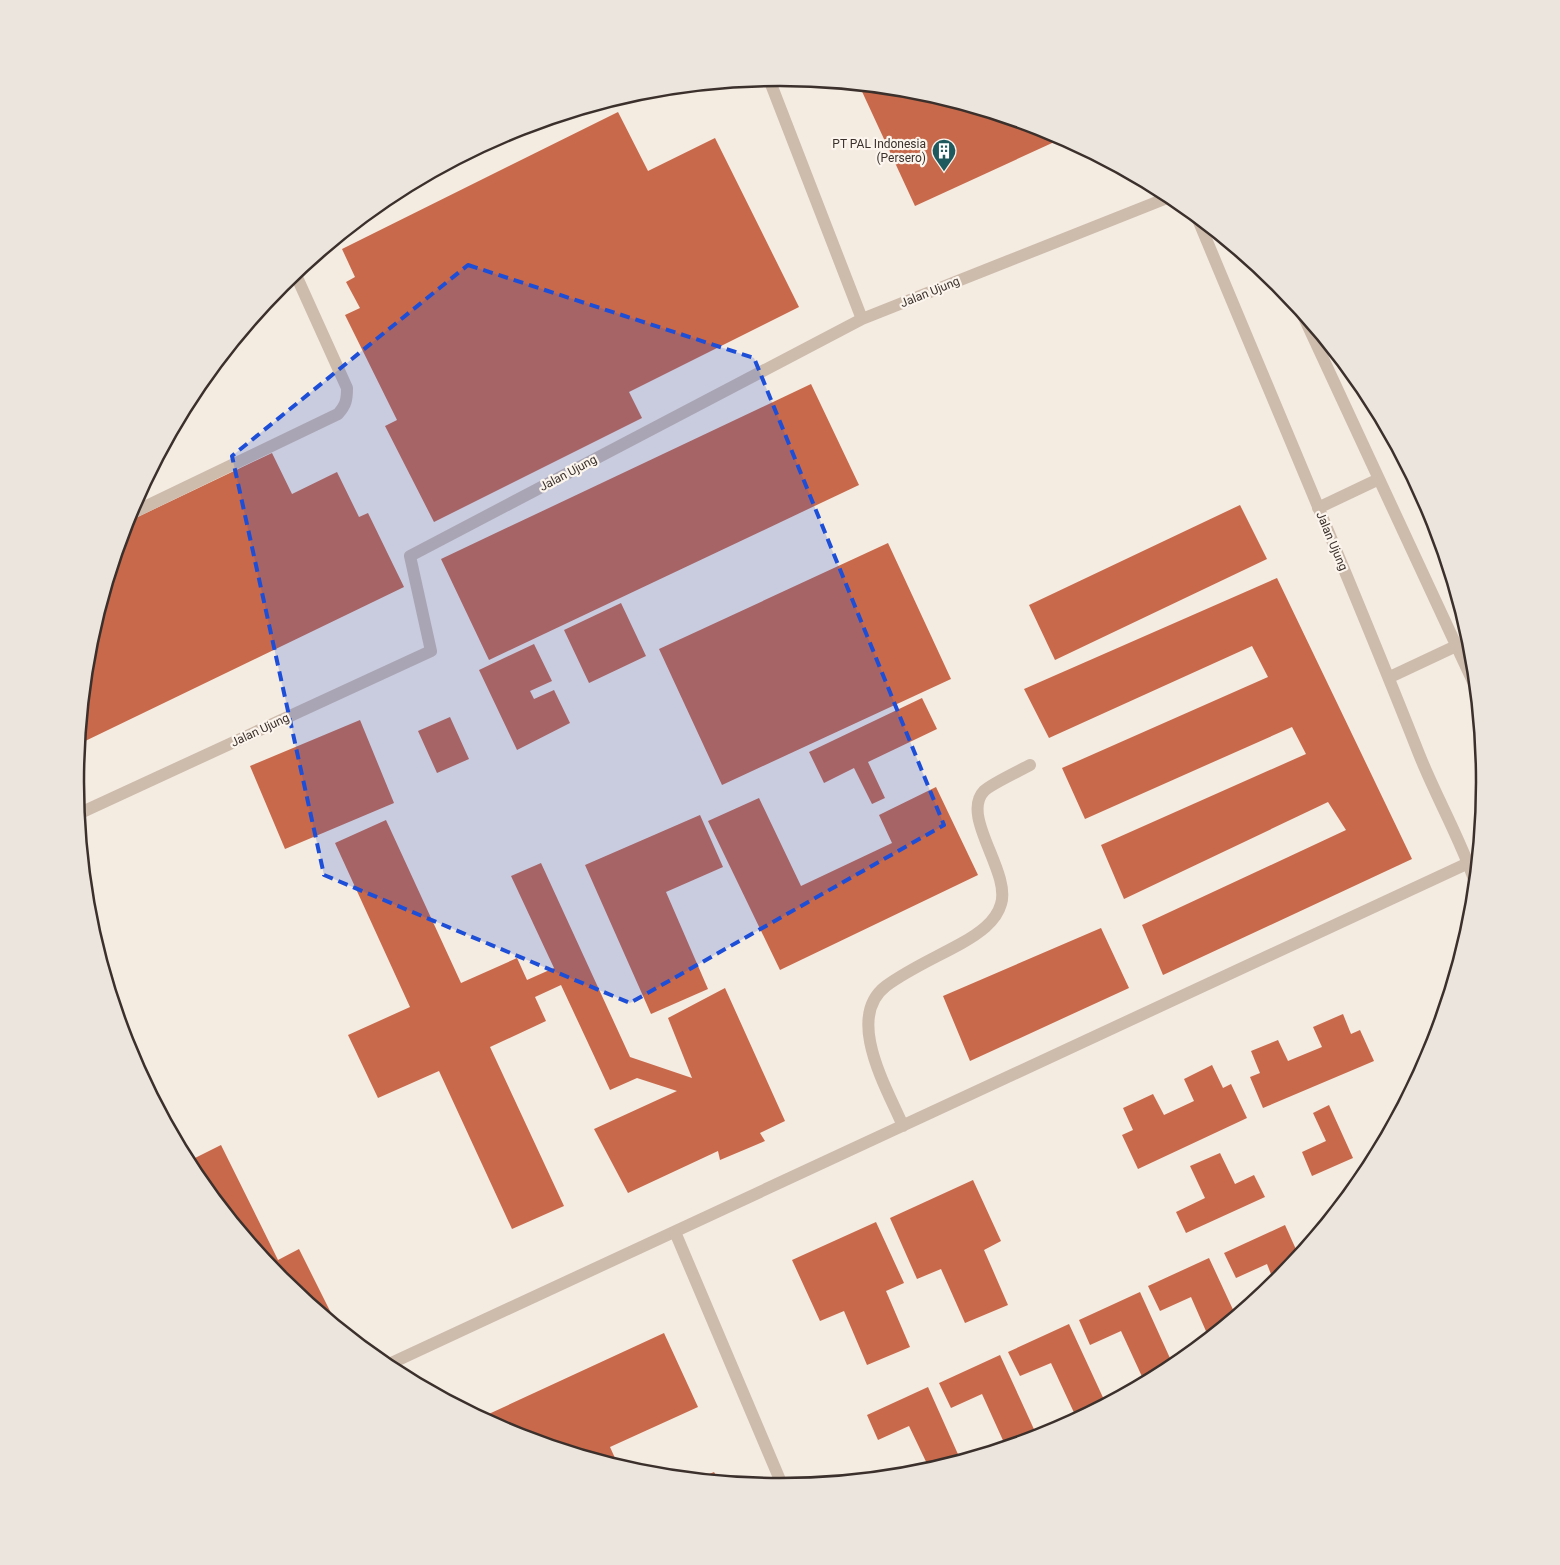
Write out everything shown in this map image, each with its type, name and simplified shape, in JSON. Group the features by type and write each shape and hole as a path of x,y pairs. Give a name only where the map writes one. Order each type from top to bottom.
{"street":[{"path":"772,86 862,319"},
{"name":"Jalan Ujung","path":"85,811 431,651 410,556 862,319 1161,200"},
{"name":"Jalan Ujung","path":"1200,227 1390,678 1420,756 1472,858"},
{"path":"140,509 338,414 344,408 347,401 347,388 298,280"},
{"path":"1311,333 1466,667"},
{"path":"1318,508 1379,479"},
{"path":"1390,678 1456,646"},
{"path":"903,1126 871,1051 868,1025 872,1004 885,987 972,937 992,921 1002,903 1001,879 979,822 978,804 983,792 1030,766"},
{"path":"394,1362 1471,862"},
{"path":"675,1232 780,1479"}],"highlighted area":[{"path":"468,265 754,358 944,825 630,1003 324,875 232,456"}],"building":[{"name":"PT PAL Indonesia (Persero)","path":"862,91 916,100 960,110 1004,123 1053,142 915,206"},
{"path":"618,112 648,171 715,138 799,307 629,392 642,418 434,522 385,426 397,420 345,315 360,308 346,282 355,277 342,249"},
{"path":"811,384 859,485 489,660 441,559"},
{"path":"272,453 292,494 337,472 359,517 368,513 404,587 85,741 97,647 107,602 136,518"},
{"path":"1240,505 1267,559 1055,660 1029,605"},
{"path":"888,543 951,679 722,785 659,649"},
{"path":"1277,578 1412,859 1163,975 1142,925 1346,830 1328,802 1124,899 1101,845 1306,754 1292,727 1085,819 1062,768 1268,677 1252,646 1049,738 1024,689"},
{"path":"621,603 646,656 589,683 564,630"},
{"path":"534,644 552,681 530,691 534,699 554,690 570,723 517,750 479,670"},
{"path":"922,698 937,729 868,762 885,798 872,804 854,768 824,783 809,752"},
{"path":"450,717 469,759 437,773 418,731"},
{"path":"360,720 394,803 285,849 250,766"},
{"path":"936,787 978,875 780,970 708,821 759,798 801,886 892,843 879,815"},
{"path":"700,815 723,867 666,892 708,989 651,1014 585,865"},
{"path":"386,820 461,983 517,958 527,980 554,968 511,876 541,863 630,1057 692,1078 668,1018 725,988 785,1121 760,1133 765,1141 720,1160 718,1151 628,1193 594,1129 677,1091 637,1078 610,1090 561,985 535,997 546,1021 490,1047 564,1206 512,1229 439,1071 378,1098 348,1035 410,1007 335,843"},
{"path":"1101,928 1129,988 970,1061 943,996"},
{"path":"1343,1014 1351,1034 1360,1030 1374,1061 1263,1108 1250,1077 1260,1073 1251,1051 1278,1040 1288,1061 1322,1047 1313,1027"},
{"path":"1212,1065 1223,1088 1231,1084 1247,1118 1138,1169 1122,1135 1133,1130 1123,1108 1153,1094 1164,1115 1194,1101 1184,1079"},
{"path":"1329,1105 1353,1158 1312,1176 1302,1152 1326,1141 1313,1113"},
{"path":"221,1145 278,1260 299,1249 332,1315 288,1275 257,1242 228,1206 194,1158"},
{"path":"1220,1153 1235,1184 1254,1175 1265,1197 1186,1233 1176,1212 1205,1198 1190,1166"},
{"path":"973,1180 1001,1241 984,1250 1008,1305 965,1323 941,1269 917,1279 890,1218"},
{"path":"876,1222 904,1283 886,1291 910,1347 867,1365 844,1311 820,1321 792,1260"},
{"path":"1285,1225 1296,1249 1272,1275 1267,1264 1236,1278 1224,1253"},
{"path":"1209,1258 1233,1311 1207,1333 1191,1297 1160,1311 1148,1286"},
{"path":"1140,1292 1170,1359 1142,1376 1121,1331 1090,1345 1079,1320"},
{"path":"1069,1324 1103,1398 1074,1413 1051,1363 1020,1376 1008,1352"},
{"path":"664,1333 698,1407 610,1447 615,1458 556,1442 488,1414"},
{"path":"1000,1355 1035,1430 1004,1442 982,1394 951,1408 939,1383"},
{"path":"928,1387 958,1455 926,1463 909,1426 878,1440 867,1415"}],"place":[{"name":"PT PAL Indonesia (Persero)","path":"944,172"}]}
